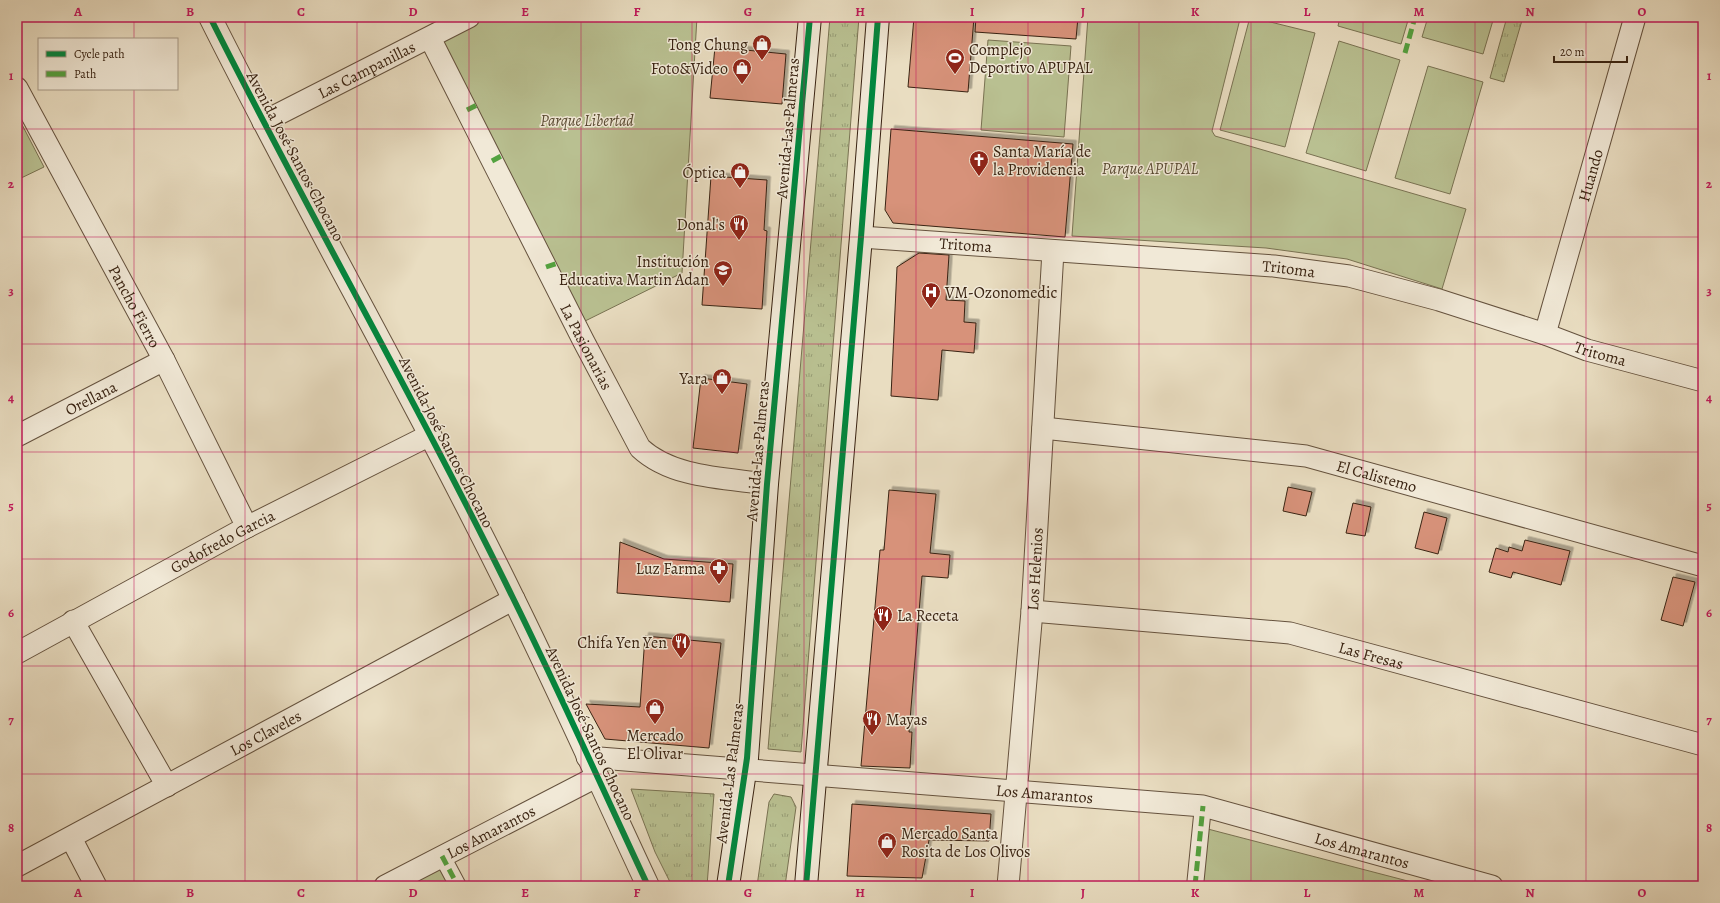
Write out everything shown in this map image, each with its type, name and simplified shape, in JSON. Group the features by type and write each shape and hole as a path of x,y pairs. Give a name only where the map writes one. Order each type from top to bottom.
{"main road":[{"name":"Avenida José Santos Chocano","path":"210,17 262,122 430,435 514,599 648,886"},
{"name":"Avenida Las Palmeras","path":"728,886 746,770 767,484 810,17"},
{"path":"806,886 861,237 878,17"}],"street":[{"name":"Las Campanillas","path":"262,122 469,17"},
{"name":"Huando","path":"1545,334 1635,17"},
{"name":"La Pasionarias","path":"430,38 583,340 640,448 653,460 674,469 694,474 767,484"},
{"name":"Pancho Fierro","path":"17,88 164,360 247,527"},
{"name":"Tritoma","path":"861,237 1274,266 1349,276 1439,300 1545,334 1587,350 1703,381"},
{"name":"Los Helenios","path":"1008,886 1015,791 1032,611 1054,251"},
{"name":"Orellana","path":"17,436 164,360"},
{"name":"El Calistemo","path":"1043,428 1306,456 1703,566"},
{"name":"Godofredo Garcia","path":"17,653 247,527 430,435"},
{"name":"Los Claveles","path":"17,866 514,599"},
{"name":"Las Fresas","path":"1032,611 1290,633 1703,744"},
{"path":"73,621 168,786"},
{"name":"Los Amarantos","path":"587,757 1203,806 1492,886"},
{"name":"Los Amarantos","path":"385,886 596,777"},
{"path":"1195,886 1203,806"},
{"path":"71,838 96,886"},
{"path":"442,856 458,886"}],"green space":[{"name":"Parque Libertad","path":"469,17 697,17 682,273 575,326 430,38"},
{"path":"830,17 859,17 801,752 768,749"},
{"name":"Parque APUPAL","path":"1088,17 1220,17 1240,19 1212,131 1215,136 1466,209 1442,289 1347,259 1266,248 1072,236"},
{"path":"1250,17 1315,33 1285,147 1220,130"},
{"path":"1340,17 1409,17 1401,44 1338,26"},
{"path":"1428,17 1494,17 1483,54 1422,37"},
{"path":"1507,17 1523,17 1504,82 1490,78"},
{"path":"988,40 1071,46 1064,137 981,130"},
{"path":"1339,41 1400,60 1366,171 1306,153"},
{"path":"1428,66 1483,82 1450,194 1395,178"},
{"path":"17,115 44,167 17,180"},
{"path":"631,789 714,794 707,886 672,886 655,852"},
{"path":"774,794 791,797 796,807 785,886 757,886 769,802"},
{"path":"1204,828 1427,886 1199,886"},
{"path":"442,856 458,886 398,886"}],"building":[{"path":"914,17 974,17 968,92 908,87"},
{"path":"976,17 1078,17 1076,39 975,32"},
{"path":"715,47 786,54 782,104 710,98"},
{"name":"Santa María de la Providencia","path":"891,129 1073,144 1065,237 893,223 885,210"},
{"path":"711,176 767,180 764,230 767,231 762,309 702,305"},
{"path":"919,253 949,255 946,300 965,301 964,322 976,323 974,353 942,350 938,400 891,396 897,267"},
{"path":"701,378 747,384 738,453 693,448"},
{"path":"1288,487 1312,492 1306,516 1283,511"},
{"path":"889,490 936,494 930,553 950,555 948,578 922,576 909,732 912,732 910,768 861,766 880,550 884,550"},
{"path":"1353,503 1371,507 1365,536 1346,533"},
{"path":"1424,512 1447,518 1438,554 1415,548"},
{"path":"1525,540 1570,551 1561,585 1513,572 1511,578 1489,572 1496,548 1508,552 1509,547 1522,551"},
{"path":"620,542 664,559 733,564 730,602 617,593"},
{"path":"1673,577 1695,582 1683,626 1661,620"},
{"path":"645,636 721,643 709,748 605,739 586,704 640,707"},
{"name":"Mercado Santa Rosita de Los Olivos","path":"852,804 991,814 989,841 929,840 922,878 847,876"}],"marked path":[{"path":"1405,53 1415,17"},
{"path":"467,110 477,105"},
{"path":"492,161 503,155"},
{"path":"546,267 558,263"},
{"path":"1195,886 1203,806"},
{"path":"442,856 458,886"}],"cycle path":[{"path":"210,17 285,163 439,452 513,598 648,886"},
{"path":"728,886 747,758 767,484 810,17"},
{"path":"806,886 861,237 878,17"}],"place":[{"name":"Tong Chung","path":"762,61"},
{"name":"Complejo Deportivo APUPAL","path":"955,75"},
{"name":"Foto&Video","path":"742,85"},
{"name":"Santa María de la Providencia","path":"979,177"},
{"name":"Óptica","path":"740,189"},
{"name":"Donal's","path":"739,241"},
{"name":"Institución Educativa Martin Adan","path":"723,287"},
{"name":"VM-Ozonomedic","path":"931,309"},
{"name":"Yara","path":"722,395"},
{"name":"Luz Farma","path":"719,585"},
{"name":"La Receta","path":"883,632"},
{"name":"Chifa Yen Yen","path":"681,659"},
{"name":"Mercado El Olivar","path":"655,725"},
{"name":"Mayas","path":"872,736"},
{"name":"Mercado Santa Rosita de Los Olivos","path":"887,859"}]}
